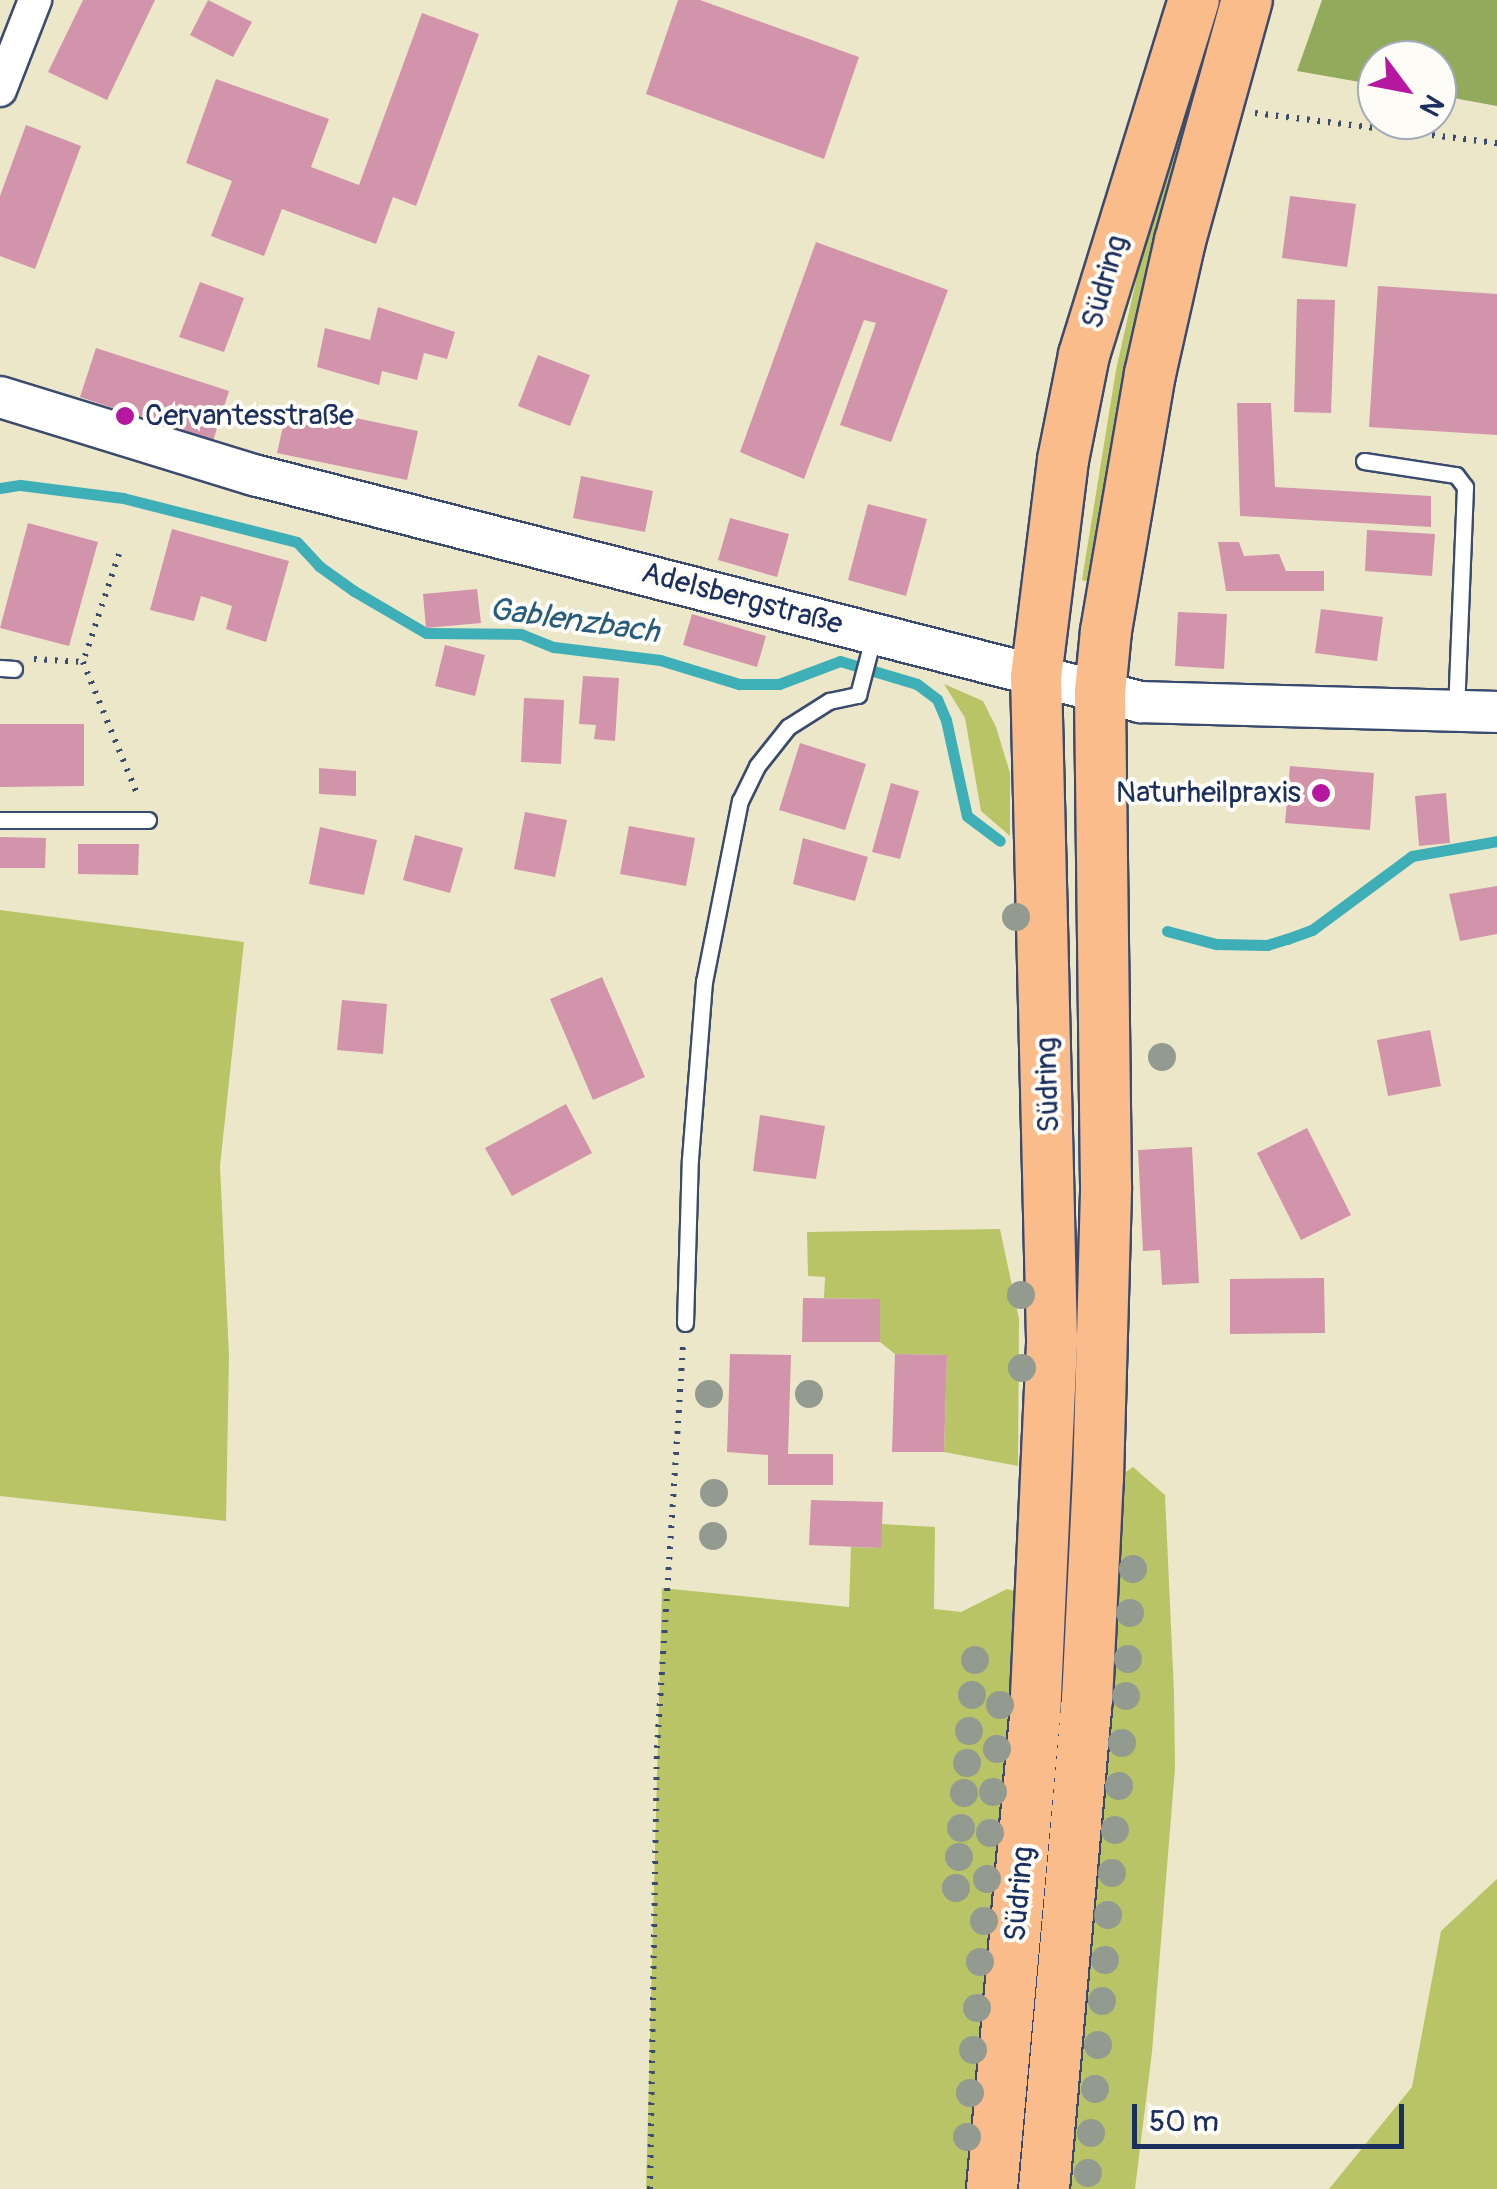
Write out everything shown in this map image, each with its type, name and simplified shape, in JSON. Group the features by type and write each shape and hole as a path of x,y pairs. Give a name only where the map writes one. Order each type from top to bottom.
{"main road":[{"name":"Südring","path":"992,2189 1035,1718 1052,1339 1036,677 1063,460 1084,355 1194,0"},
{"name":"Südring","path":"1044,2189 1087,1701 1099,1460 1106,1186 1100,692 1114,572 1150,374 1180,241 1246,0"}],"street":[{"path":"0,90 35,0"},
{"name":"Adelsbergstraße","path":"0,397 254,476 871,645 1140,702 1497,712"}],"lane":[{"path":"1364,461 1456,475 1465,487 1456,712"},
{"path":"685,1323 690,1159 704,982 740,801 757,766 788,727 829,701 858,695 871,645"},
{"path":"0,820 148,820"}],"path":[{"path":"1250,112 1497,143"},
{"path":"118,554 82,662 148,820"},
{"path":"7,668 29,659 82,662"},
{"path":"650,2189 657,1748 685,1323"}],"green space":[{"path":"1211,0 1227,0 1095,583 1082,580 1116,370 1165,151"},
{"path":"1322,0 1497,0 1497,106 1457,99 1457,40 1357,40 1357,82 1297,71"},
{"path":"944,684 983,701 996,727 1010,773 1010,836 981,811 965,718"},
{"path":"0,910 244,942 220,1166 229,1356 226,1521 0,1496"},
{"path":"1000,1229 1019,1319 1018,1466 944,1452 947,1355 895,1354 880,1342 879,1299 824,1298 825,1277 808,1276 807,1232"},
{"path":"1133,1467 1165,1495 1174,1692 1175,1768 1152,2052 1135,2189 1069,2189 1115,1638 1123,1474"},
{"path":"882,1524 935,1527 934,1609 961,1612 1007,1589 1018,1592 976,2189 646,2189 662,1588 849,1607 851,1547 880,1548"},
{"path":"1497,1879 1497,2189 1329,2189 1412,2087 1441,1931"}],"building":[{"path":"83,0 155,0 107,100 48,72"},
{"path":"208,0 252,22 233,57 190,35"},
{"path":"678,0 700,0 859,57 824,159 646,94"},
{"path":"422,13 479,34 416,206 393,197 376,244 282,209 264,256 211,236 232,181 186,163 216,79 329,119 311,167 359,185"},
{"path":"26,125 81,146 35,269 0,256 0,196"},
{"path":"1290,196 1356,204 1347,267 1282,258"},
{"path":"816,242 948,290 891,442 840,425 876,323 864,320 804,479 740,452"},
{"path":"200,282 244,298 224,352 179,337"},
{"path":"1378,286 1497,294 1497,435 1369,427"},
{"path":"1297,299 1335,300 1331,413 1294,412"},
{"path":"378,307 455,332 447,359 424,353 417,380 382,371 379,385 317,367 325,328 370,340"},
{"path":"96,348 229,391 213,441 80,397"},
{"path":"538,355 590,375 570,426 518,406"},
{"path":"1237,403 1271,403 1275,487 1431,496 1431,527 1240,516"},
{"path":"288,404 418,431 407,480 277,453"},
{"path":"581,476 653,491 645,532 573,518"},
{"path":"868,504 927,519 906,596 848,580"},
{"path":"730,518 789,534 777,577 718,560"},
{"path":"28,523 98,542 69,646 0,628"},
{"path":"172,529 289,561 266,642 226,629 232,606 201,596 194,621 150,610"},
{"path":"1367,530 1435,534 1432,576 1365,571"},
{"path":"1218,542 1239,542 1244,556 1279,554 1286,571 1324,571 1324,591 1226,591"},
{"path":"477,589 481,623 426,628 423,594"},
{"path":"1321,609 1383,617 1377,661 1315,653"},
{"path":"1178,612 1227,614 1224,669 1175,666"},
{"path":"692,614 766,636 757,667 683,645"},
{"path":"445,645 485,655 475,696 435,686"},
{"path":"583,676 619,678 615,741 594,739 596,725 579,724"},
{"path":"524,698 564,700 561,764 521,762"},
{"path":"0,724 84,724 84,786 0,787"},
{"path":"800,743 866,764 845,830 779,810"},
{"path":"1290,766 1374,773 1370,830 1285,823"},
{"path":"319,768 356,771 356,796 319,794"},
{"path":"891,783 919,791 900,859 872,852"},
{"path":"1446,793 1450,843 1419,846 1415,796"},
{"path":"525,812 567,820 555,877 514,869"},
{"path":"629,826 695,838 686,886 620,874"},
{"path":"320,827 377,840 364,895 309,884"},
{"path":"415,835 463,848 450,893 403,880"},
{"path":"0,837 46,838 45,868 0,868"},
{"path":"803,838 868,857 855,901 793,884"},
{"path":"78,844 139,844 138,875 78,874"},
{"path":"1497,886 1497,934 1460,941 1449,894"},
{"path":"602,977 645,1077 593,1100 550,999"},
{"path":"342,1000 387,1004 383,1054 337,1050"},
{"path":"1430,1030 1441,1086 1388,1096 1377,1040"},
{"path":"566,1104 592,1153 512,1196 485,1148"},
{"path":"760,1115 825,1126 816,1179 753,1171"},
{"path":"1307,1128 1351,1215 1301,1240 1257,1153"},
{"path":"1192,1147 1199,1283 1162,1285 1160,1250 1143,1251 1138,1150"},
{"path":"1324,1278 1325,1333 1230,1334 1230,1279"},
{"path":"803,1298 880,1299 880,1342 802,1342"},
{"path":"730,1354 791,1355 788,1454 833,1454 833,1485 768,1485 768,1455 727,1452"},
{"path":"895,1354 947,1355 944,1452 892,1452"},
{"path":"811,1500 883,1502 881,1548 809,1545"}],"waterway":[{"name":"Gablenzbach","path":"0,488 20,485 123,498 297,542 319,566 354,591 426,633 521,634 554,647 660,660 739,684 779,684 840,661 917,684 937,699 946,720 967,816 1000,841"},
{"name":"Gablenzbach","path":"1167,931 1216,944 1267,945 1312,930 1412,856 1497,841"}],"place":[{"name":"Cervantesstraße","path":"125,416"},
{"name":"Naturheilpraxis","path":"1321,793"}]}
